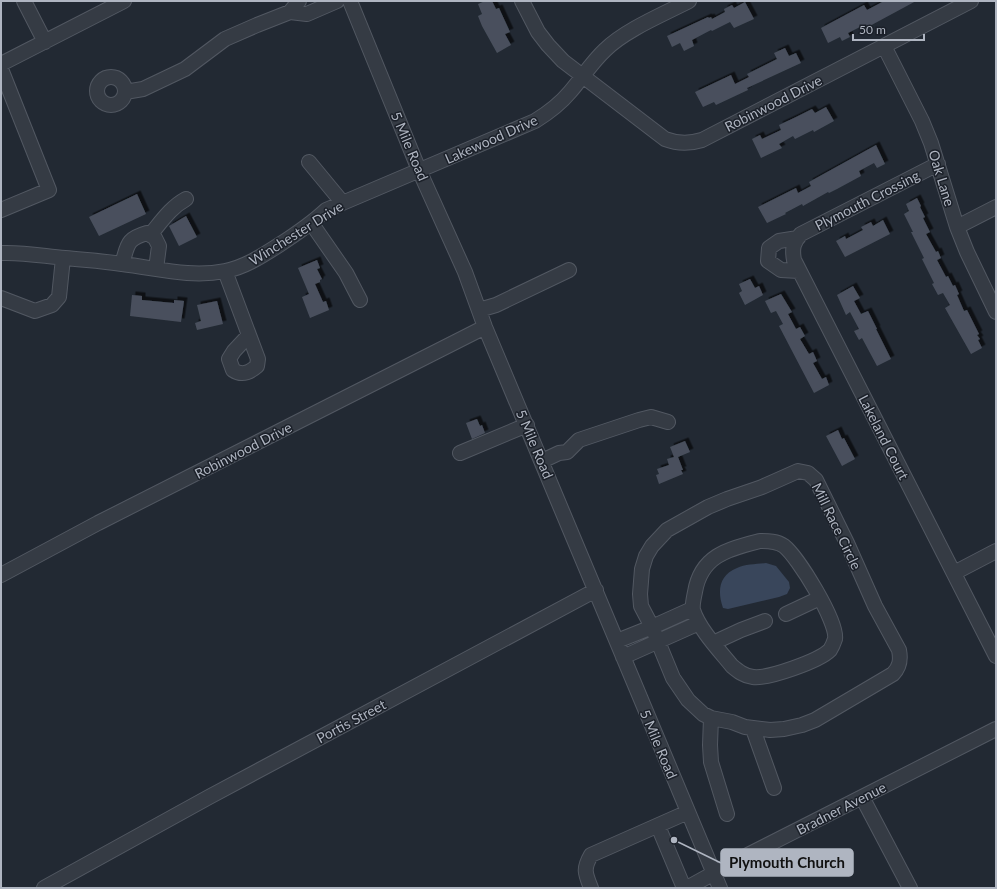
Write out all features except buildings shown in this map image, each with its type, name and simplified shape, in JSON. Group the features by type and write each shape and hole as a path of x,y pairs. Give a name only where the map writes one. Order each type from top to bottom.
{"street":[{"path":"24,1 45,42"},
{"path":"1,64 124,1"},
{"path":"125,92 143,89 185,69 225,40 290,12 300,1"},
{"path":"290,12 307,14 337,1"},
{"name":"5 Mile Road","path":"350,1 419,170 465,272 485,327 720,888"},
{"name":"Robinwood Drive","path":"522,1 532,22 548,45 563,61 665,139 684,144 702,140 971,1"},
{"name":"Lakewood Drive","path":"419,170 535,121 559,103 605,50 618,39 689,1"},
{"name":"Oak Lane","path":"884,46 922,121 938,164 957,227 967,252 996,312"},
{"path":"1,69 49,190 1,210"},
{"path":"308,162 342,202"},
{"name":"Plymouth Crossing","path":"799,271 781,270 768,261 770,248 780,241 798,238 801,234 938,164"},
{"name":"Winchester Drive","path":"1,252 18,252 122,264 196,275 225,271 241,267 261,257 312,224 326,210 419,170"},
{"path":"150,235 170,210 186,199"},
{"path":"957,227 996,207"},
{"path":"312,224 346,273 360,300"},
{"path":"122,264 129,241 137,236 147,233 155,238 159,246 156,269"},
{"path":"798,238 792,253 799,271"},
{"path":"1,298 35,311 52,304 59,297 63,258"},
{"path":"479,310 496,305 569,270"},
{"path":"225,271 249,335"},
{"name":"Lakeland Court","path":"799,271 996,656"},
{"name":"Robinwood Drive","path":"1,576 98,523 485,327"},
{"path":"542,460 568,452 579,440 638,420 651,417 668,422"},
{"path":"460,453 527,425"},
{"name":"Mill Race Circle","path":"803,471 813,477 875,606 899,650 900,664 893,674 815,720 802,726 770,730 753,729 732,722 711,718 703,714 695,707 673,678 659,642 641,606 640,580 646,556 660,536 673,526 708,507 762,487 792,473 803,471"},
{"path":"766,541 778,543 784,546 793,555 806,573 820,598 833,627 835,639 829,650 818,658 767,676 752,677 737,670 699,623 692,609 695,590 700,575 705,566 714,558 732,548 766,541"},
{"path":"954,573 996,551"},
{"name":"Portis Street","path":"44,888 457,663 596,590"},
{"path":"786,614 820,598"},
{"path":"617,642 692,609"},
{"path":"714,643 741,630 765,621"},
{"path":"624,657 699,623"},
{"path":"711,718 711,762 727,814"},
{"path":"753,729 774,788"},
{"name":"Bradner Avenue","path":"687,888 996,729"},
{"path":"862,797 910,888"},
{"path":"592,888 587,878 585,865 591,855 688,812"},
{"path":"658,826 684,888"}],"water":[{"path":"766,563 776,566 789,582 790,588 787,594 728,609 723,608 720,590 723,579 726,575 740,567 751,564"}],"place":[{"name":"Plymouth Church","path":"674,840"}]}
